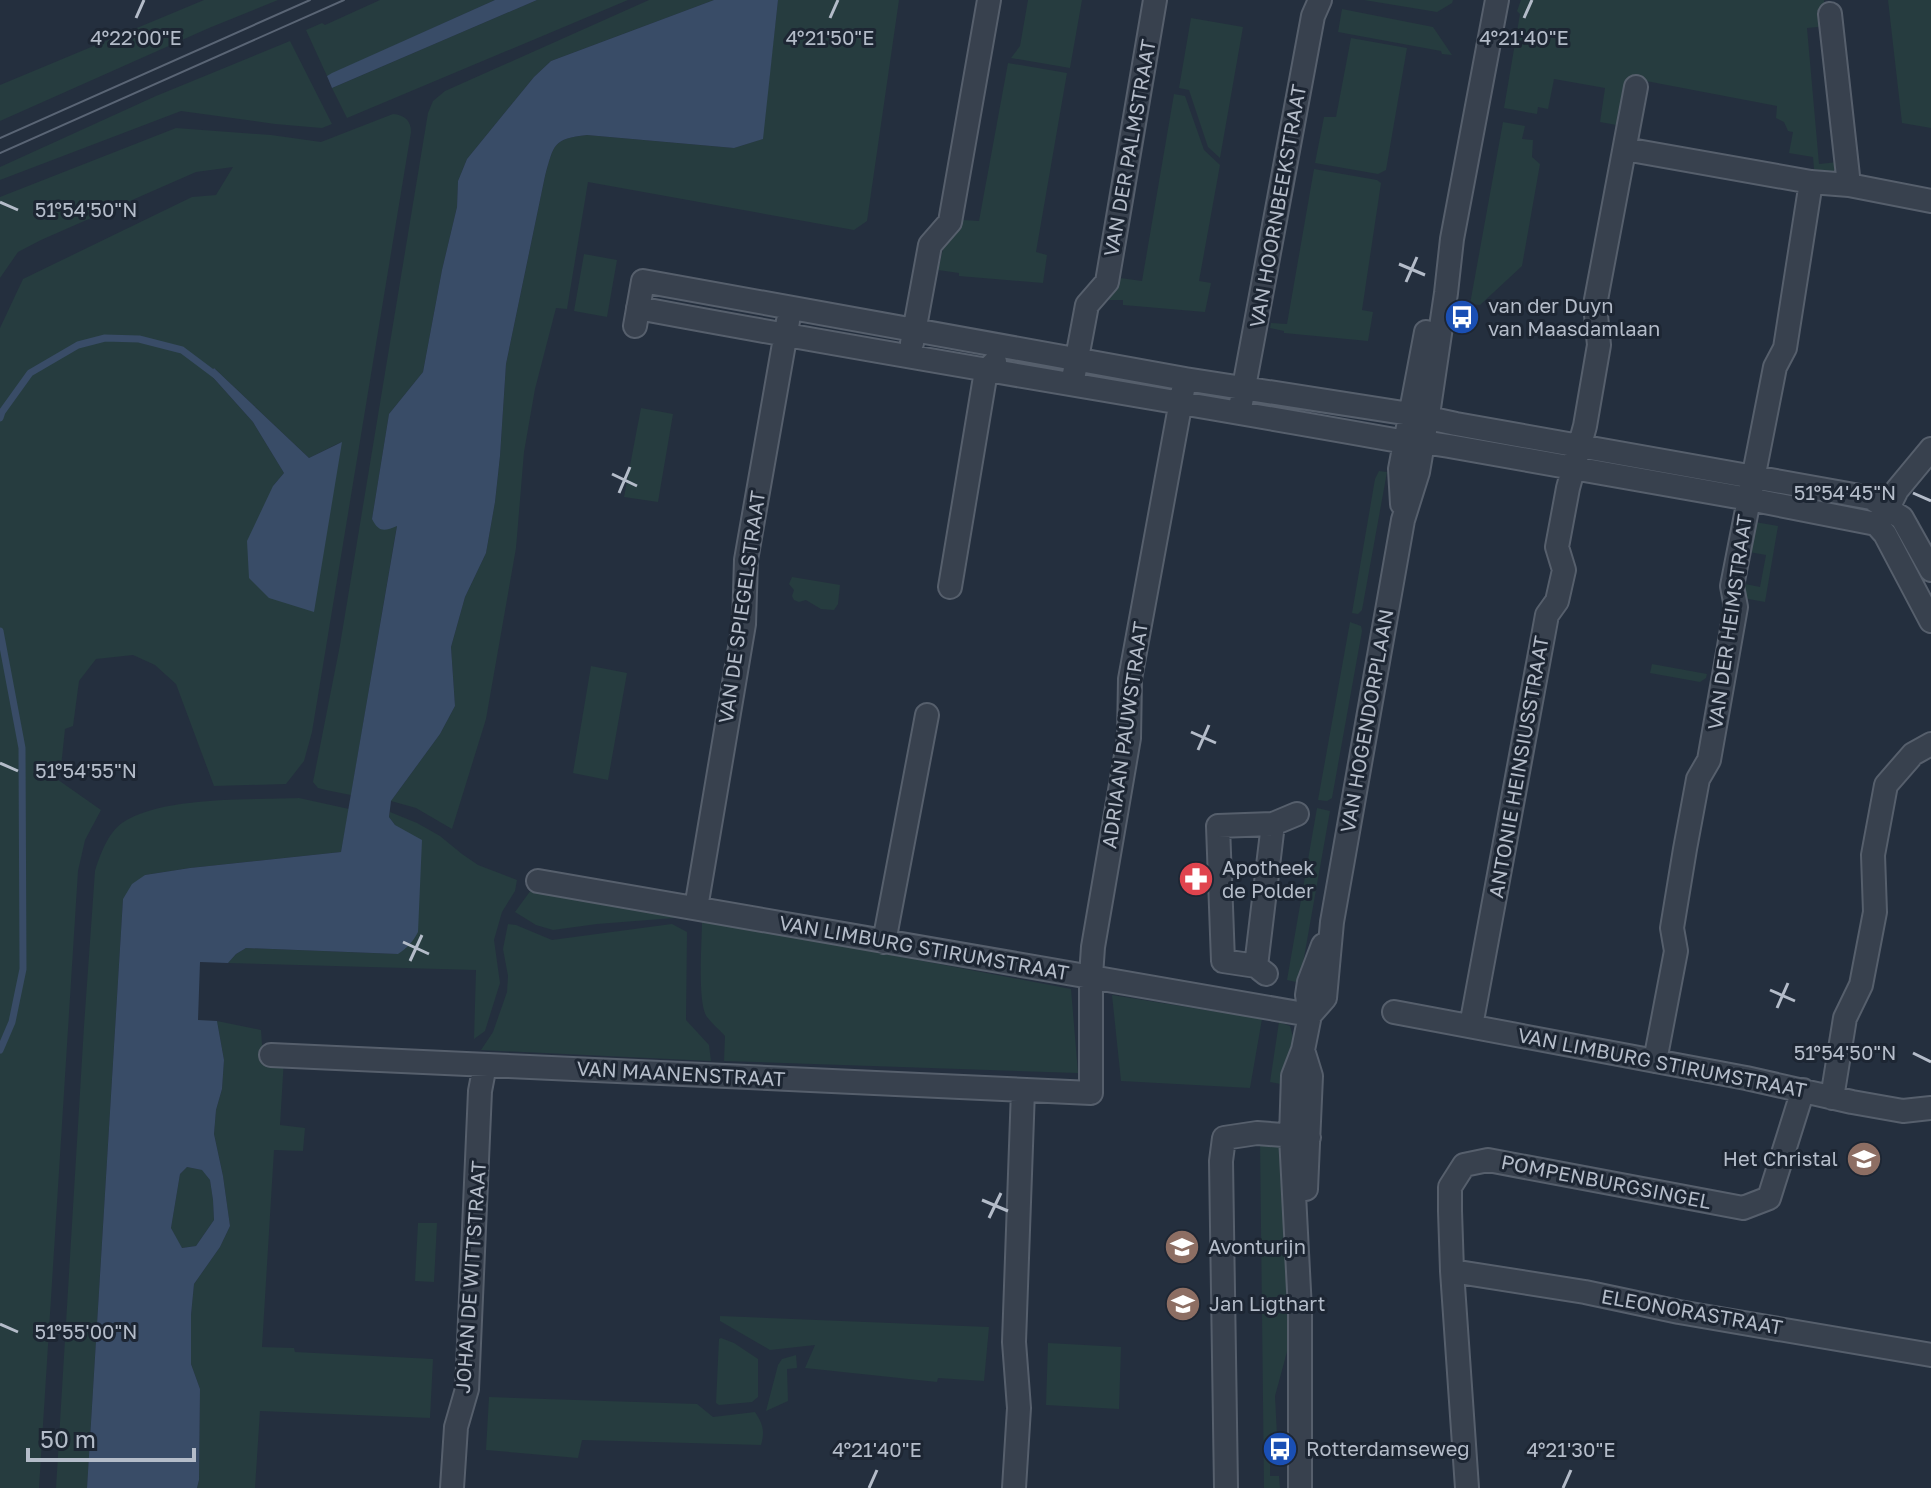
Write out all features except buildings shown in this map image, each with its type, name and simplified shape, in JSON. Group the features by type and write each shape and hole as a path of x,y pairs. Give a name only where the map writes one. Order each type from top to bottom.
{"street":[{"path":"909,356 930,245 950,222 989,0"},
{"name":"VAN DER PALMSTRAAT","path":"1072,384 1087,305 1107,282 1155,0"},
{"name":"VAN HOORNBEEKSTRAAT","path":"1239,413 1313,16 1320,0"},
{"name":"VAN HOGENDORPLAAN","path":"1300,1488 1300,1136 1293,1076 1303,1050 1310,1015 1309,982 1332,922 1403,520 1418,472 1414,442 1418,415 1446,293 1452,239 1497,0"},
{"path":"1830,14 1849,185"},
{"name":"ANTONIE HEINSIUSSTRAAT","path":"1471,1026 1547,615 1557,601 1564,570 1557,547 1585,426 1599,345 1595,305 1636,87"},
{"path":"1625,149 1931,201"},
{"name":"VAN DER HEIMSTRAAT","path":"1655,1061 1676,951 1672,928 1685,849 1698,779 1709,760 1736,607 1732,586 1775,367 1785,348 1811,182"},
{"path":"1576,457 1418,415 1185,379 643,281 636,317 785,336 1414,442 1576,457 1751,488 1871,498 1882,516 1885,534 1931,621"},
{"name":"VAN DE SPIEGELSTRAAT","path":"696,908 744,624 746,560 791,307"},
{"path":"950,587 986,371 997,359 999,345"},
{"name":"ADRIAAN PAUWSTRAAT","path":"1091,1093 1093,947 1129,738 1130,679 1185,379"},
{"path":"1882,516 1897,490 1931,449"},
{"path":"1882,516 1902,518 1931,570"},
{"path":"884,942 927,715"},
{"path":"1832,1098 1845,1018 1861,985 1875,912 1873,855 1886,785 1913,754 1931,744"},
{"path":"1273,824 1262,970 1218,963 1218,826 1273,824 1297,814"},
{"name":"VAN LIMBURG STIRUMSTRAAT","path":"538,881 1310,1015"},
{"name":"VAN LIMBURG STIRUMSTRAAT","path":"1394,1012 1903,1111 1931,1108"},
{"name":"VAN MAANENSTRAAT","path":"271,1055 1091,1093"},
{"name":"JOHAN DE WITTSTRAAT","path":"452,1488 456,1427 467,1389 480,1091 485,1065"},
{"path":"1014,1488 1019,1408 1014,1342 1023,1090"},
{"name":"POMPENBURGSINGEL","path":"1467,1488 1452,1271 1450,1187 1464,1165 1488,1160 1743,1208 1769,1198 1803,1090"},
{"path":"1226,1488 1221,1161 1224,1138 1257,1133 1300,1136"},
{"name":"ELEONORASTRAAT","path":"1452,1271 1931,1355"}],"green space":[{"path":"204,0 278,0 0,121 0,85"},
{"path":"380,0 495,0 327,76 306,30 322,23 325,25"},
{"path":"537,0 628,0 347,118 332,88"},
{"path":"649,0 714,0 551,61 534,77 467,159 458,181 457,207 423,372 389,414 372,519 397,525 351,795 318,788 313,782 340,645 428,113 433,101 445,91"},
{"path":"778,0 899,0 867,221 854,230 588,182 567,309 556,308 535,389 524,452 516,548 486,719 452,829 416,808 391,801 440,734 455,706 451,647 465,597 486,553 500,456 506,364 553,150 561,141 587,135 734,148 762,139"},
{"path":"1028,0 1082,0 1070,68 1011,58 1020,46"},
{"path":"1364,0 1453,0 1437,12"},
{"path":"1521,0 1824,0 1827,26 1807,28 1819,164 1838,162 1839,169 1835,173 1814,169 1813,157 1789,153 1793,132 1788,131 1784,122 1776,118 1777,106 1646,81 1642,83 1622,126 1600,122 1605,88 1554,79 1548,109 1538,107 1537,114 1504,108"},
{"path":"1888,0 1931,0 1931,128 1902,123"},
{"path":"1342,9 1433,27 1452,55 1338,32"},
{"path":"1191,18 1243,27 1220,158 1208,147 1189,90 1179,88"},
{"path":"1351,38 1407,48 1386,170 1378,174 1315,163 1324,117 1336,117"},
{"path":"290,41 332,124 322,128 275,124 181,111 0,180 0,167 156,96"},
{"path":"1008,63 1067,73 1036,252 1047,255 1043,283 959,276 959,273 938,270 943,249 963,220 979,221"},
{"path":"1174,94 1185,96 1204,150 1220,165 1199,281 1211,283 1205,312 1123,305 1123,300 1108,300 1119,286 1120,278 1142,281"},
{"path":"393,114 406,119 411,128 312,732 304,761 286,784 214,786 176,684 155,665 133,655 96,659 79,681 73,726 65,729 61,767 54,777 101,810 85,840 78,871 39,1488 0,1488 0,328 23,279 192,197 216,195 233,167 196,172 41,240 18,252 0,278 0,197 176,128 321,142","holes":["214,368 309,458 341,442 273,486 284,473 253,422 210,374"]},
{"path":"1503,122 1525,126 1522,139 1533,140 1532,157 1540,164 1522,266 1480,305 1470,304"},
{"path":"1314,169 1381,183 1362,310 1373,312 1368,341 1284,333 1270,328 1271,323 1287,324"},
{"path":"584,254 617,260 607,317 574,311"},
{"path":"641,408 673,414 658,502 624,497"},
{"path":"1379,471 1387,472 1362,610 1358,614 1352,613 1375,479"},
{"path":"1755,522 1778,526 1765,602 1743,598 1740,583 1760,587 1766,555 1749,552"},
{"path":"792,577 840,585 838,604 834,610 821,609 806,600 794,600 794,590 789,584"},
{"path":"1350,622 1361,626 1362,631 1332,798 1318,800"},
{"path":"1652,664 1707,674 1700,682 1650,673"},
{"path":"591,666 627,673 608,780 573,773"},
{"path":"299,798 349,809 341,852 145,875 123,899 87,1488 56,1488 97,865 113,832 139,814 207,801"},
{"path":"1317,808 1330,811 1300,980 1296,982 1287,980"},
{"path":"390,812 440,836 478,865 517,880 515,891 502,912 494,940 500,983 485,1031 474,1039 476,970 228,963 246,948 397,954 406,948 395,825 389,817"},
{"path":"531,890 679,913 674,918 553,930 536,925 515,912"},
{"path":"702,921 1071,989 1078,1073 724,1061 725,1036 707,1017 702,999"},
{"path":"508,924 552,940 672,924 687,932 686,1020 709,1045 711,1061 481,1050 493,1032 507,992 508,976 503,949"},
{"path":"1112,995 1262,1019 1250,1088 1121,1081"},
{"path":"217,1021 261,1030 263,1057 284,1059 280,1125 305,1128 303,1151 274,1150 262,1347 294,1348 295,1352 433,1359 430,1418 260,1411 255,1488 197,1488 200,1389 191,1364 194,1284 220,1247 230,1226 214,1134 224,1060"},
{"path":"1279,1022 1290,1026 1293,1037 1286,1085 1270,1082"},
{"path":"1260,1140 1274,1142 1284,1150 1288,1348 1275,1396 1278,1455 1270,1454 1270,1476 1279,1476 1280,1488 1264,1488"},
{"path":"187,1167 203,1170 210,1180 214,1220 196,1246 181,1248 171,1228 180,1174"},
{"path":"418,1223 437,1223 434,1282 415,1281"},
{"path":"720,1316 989,1327 984,1381 938,1378 937,1382 805,1368 815,1345 770,1350 720,1321"},
{"path":"721,1338 758,1359 758,1397 752,1402 716,1403"},
{"path":"1048,1343 1121,1347 1119,1409 1046,1405"},
{"path":"796,1355 797,1368 787,1369 788,1401 766,1411 778,1365 782,1359"},
{"path":"489,1397 697,1404 713,1417 755,1412 762,1428 762,1440 761,1445 582,1440 578,1458 486,1450"}],"water":[{"path":"495,0 537,0 332,88 327,76 332,73"},
{"path":"714,0 778,0 763,139 734,148 587,135 561,141 553,150 506,364 500,456 486,553 465,597 451,647 455,706 440,734 391,801 389,817 395,825 422,840 418,932 398,954 246,948 228,963 200,962 198,1020 217,1021 224,1060 214,1134 230,1226 220,1247 194,1284 191,1364 200,1389 199,1480 197,1488 87,1488 123,899 132,884 145,875 341,852 397,526 383,530 372,519 389,414 423,372 457,207 458,181 467,159 534,77 551,61","holes":["187,1167 202,1170 210,1180 214,1220 196,1246 182,1248 171,1228 180,1174"]},
{"path":"214,368 309,458 342,442 314,612 269,598 249,578 247,541 273,486 284,473 253,422 210,374"}],"waterway":[{"path":"0,418 30,373 78,345 105,338 139,339 182,350 218,377"},
{"path":"0,631 22,748 23,969 12,1022 0,1050"}],"tram line":[{"path":"0,138 310,0"},
{"path":"0,153 344,0"}],"place":[{"name":"van der Duyn van Maasdamlaan","path":"1462,317"},
{"name":"Apotheek de Polder","path":"1196,879"},
{"name":"Het Christal","path":"1864,1159"},
{"name":"Avonturijn","path":"1182,1247"},
{"name":"Jan Ligthart","path":"1183,1304"},
{"name":"Rotterdamseweg","path":"1280,1449"}]}
